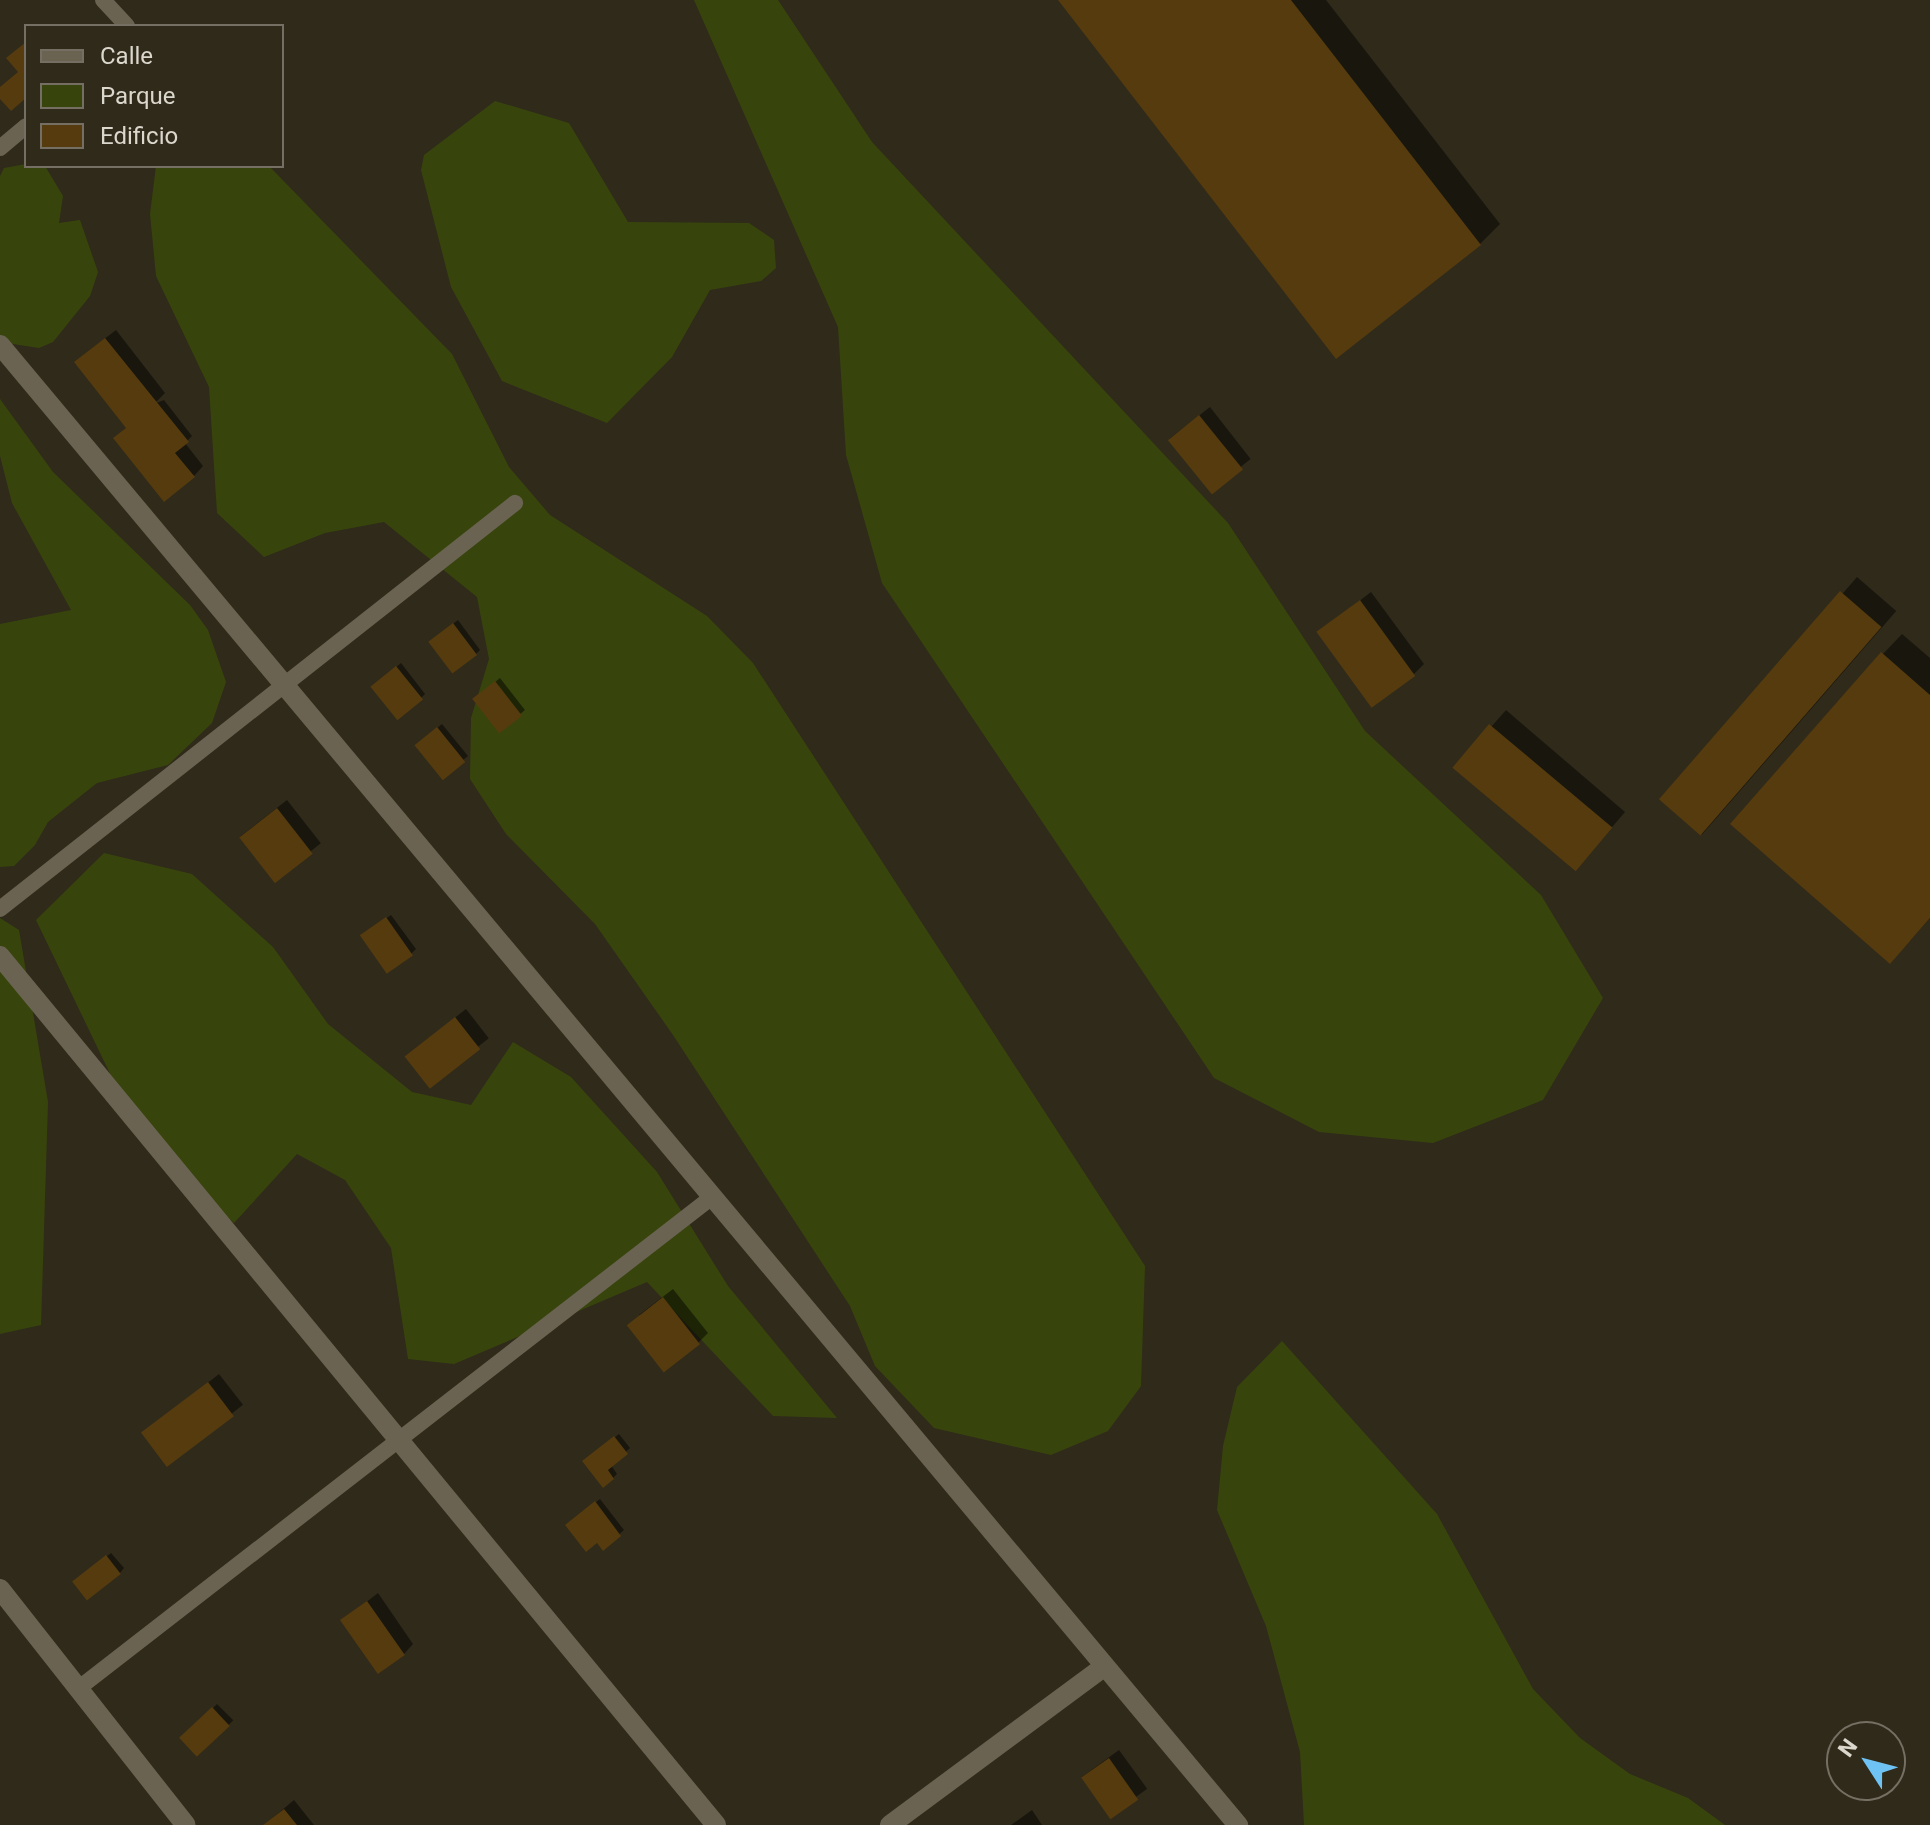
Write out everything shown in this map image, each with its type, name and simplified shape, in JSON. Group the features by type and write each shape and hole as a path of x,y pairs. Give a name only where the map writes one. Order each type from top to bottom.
{"street":[{"path":"0,345 1238,1825"},
{"path":"0,956 716,1825"},
{"path":"0,1589 186,1825"},
{"path":"890,1825 1105,1666"}],"lane":[{"path":"103,0 125,24"},
{"path":"0,148 24,128"},
{"path":"0,909 515,503"},
{"path":"79,1688 712,1197"}],"green space":[{"path":"694,0 778,0 872,142 1228,523 1365,731 1541,895 1603,998 1543,1100 1433,1143 1319,1132 1214,1078 882,583 846,455 838,327"},
{"path":"495,101 569,123 628,222 749,223 774,240 776,268 761,281 710,290 672,357 607,423 502,381 451,287 421,170 424,155"},
{"path":"24,164 24,168 46,168 63,196 59,223 80,220 98,272 90,296 53,342 39,348 0,342 0,176 4,168"},
{"path":"156,168 271,168 452,354 509,467 550,515 707,616 753,663 1145,1266 1141,1386 1108,1431 1051,1455 934,1428 875,1366 850,1306 673,1035 595,924 506,834 470,779 471,718 489,659 477,597 384,522 325,533 264,557 217,513 209,387 156,276 150,214"},
{"path":"0,399 53,472 190,605 208,630 226,682 212,723 168,765 97,783 48,822 35,845 14,866 0,867 0,624 71,610 12,503 0,456"},
{"path":"104,853 192,874 273,947 328,1024 412,1092 471,1105 513,1042 571,1077 657,1172 728,1286 837,1418 773,1416 647,1282 454,1364 408,1359 391,1248 345,1180 297,1154 234,1223 141,1138 36,920"},
{"path":"0,918 19,930 48,1102 41,1325 0,1334"},
{"path":"1282,1341 1437,1514 1533,1689 1580,1738 1630,1774 1688,1798 1725,1825 1304,1825 1300,1752 1266,1626 1217,1510 1223,1446 1237,1387"}],"building":[{"path":"1058,0 1291,0 1481,245 1336,359"},
{"path":"24,44 24,100 11,111 0,99 0,87 18,72 6,58"},
{"path":"105,338 189,442 175,453 195,477 164,502 113,438 126,428 74,362"},
{"path":"1199,415 1243,469 1212,495 1168,440"},
{"path":"1840,591 1882,627 1700,835 1659,799"},
{"path":"1360,600 1415,676 1372,708 1316,632"},
{"path":"453,623 477,655 452,674 428,642"},
{"path":"1881,652 1930,695 1930,918 1890,964 1730,824"},
{"path":"396,666 423,699 397,720 370,687"},
{"path":"495,681 522,716 499,734 472,699"},
{"path":"1489,724 1612,827 1576,871 1452,768"},
{"path":"437,727 465,762 443,780 414,745"},
{"path":"277,808 313,854 275,883 239,838"},
{"path":"386,917 413,956 387,974 360,935"},
{"path":"455,1017 480,1049 430,1089 405,1056"},
{"path":"663,1297 700,1344 664,1373 627,1325"},
{"path":"208,1382 234,1416 167,1467 141,1433"},
{"path":"614,1436 628,1454 608,1470 614,1479 603,1488 582,1461"},
{"path":"595,1501 621,1536 603,1551 597,1543 586,1552 565,1525"},
{"path":"106,1555 121,1574 87,1600 72,1581"},
{"path":"367,1601 405,1655 378,1674 340,1620"},
{"path":"212,1707 230,1726 197,1757 179,1738"},
{"path":"1109,1758 1138,1800 1110,1819 1081,1778"},
{"path":"284,1809 297,1825 263,1825"}]}
